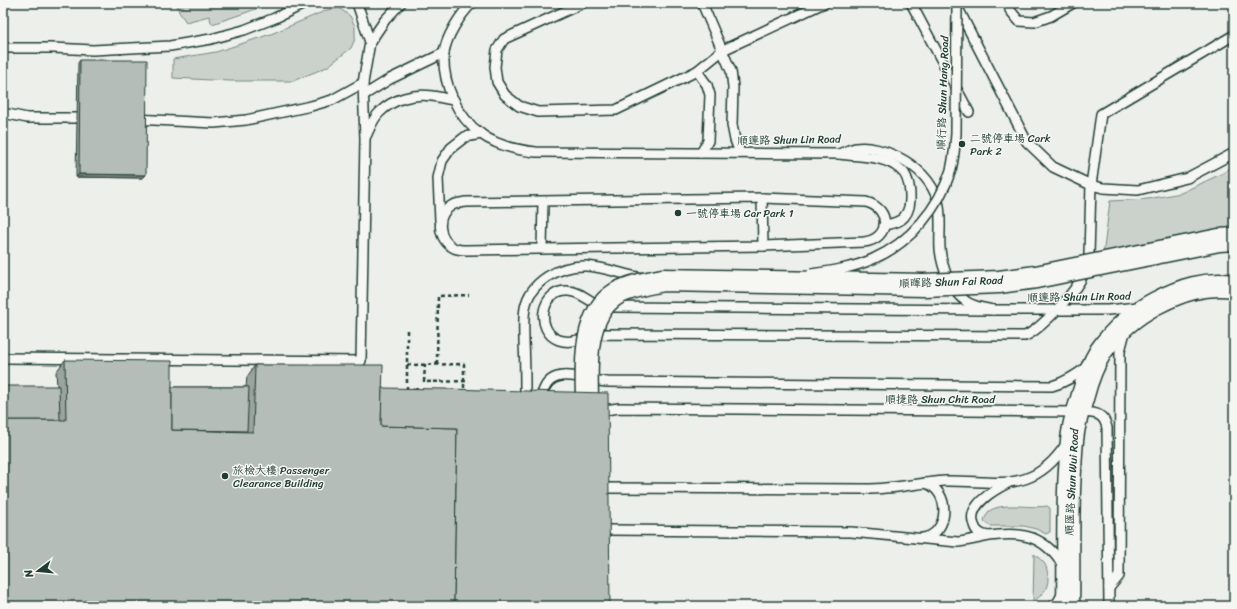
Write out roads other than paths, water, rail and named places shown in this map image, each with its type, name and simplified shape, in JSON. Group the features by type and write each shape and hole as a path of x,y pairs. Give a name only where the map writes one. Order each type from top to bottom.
{"street":[{"name":"順暉路 Shun Fai Road","path":"587,396 587,350 596,317 606,303 616,294 644,283 663,280 924,285 1000,282 1036,277 1219,240 1234,239"},
{"name":"順匯路 Shun Wui Road","path":"1068,606 1069,488 1076,420 1085,387 1100,352 1110,339 1128,322 1147,308 1168,297 1183,290 1202,286 1231,284"}],"lane":[{"path":"3,48 93,50 170,46 211,39 244,30 275,18 306,3"},
{"path":"357,3 370,42"},
{"path":"3,358 361,361 365,140 363,83 370,42 385,20 401,3"},
{"name":"順連路 Shun Lin Road","path":"472,3 463,12 448,39 444,53 448,84 460,112 470,123 481,134 506,147 536,152 839,154 856,148 878,150 891,154 917,169 928,181 938,202 940,215 940,250 946,274 957,293 968,303 993,310 1108,310 1133,308 1153,303 1168,297"},
{"path":"583,3 504,39 497,50 495,67 497,82 505,95 519,106 538,112 616,110 697,71 723,50 824,3"},
{"path":"702,3 731,71 733,87 732,125 735,140 740,153"},
{"path":"911,3 969,112"},
{"path":"957,3 967,26 1027,142 1053,167 1091,185 1103,188 1138,190 1187,178 1234,153"},
{"name":"順行路 Shun Hang Road","path":"744,282 834,271 873,259 901,242 926,217 936,204 951,170 956,134 957,3"},
{"path":"1009,3 1010,10 1019,21 1034,22 1051,16 1073,3"},
{"path":"993,310 614,307 600,305 568,290 554,295 545,305 543,311 545,326 548,332 559,340 567,341 604,334 1025,336 1037,329 1055,310 1080,281 1087,265 1089,254 1091,185 1101,114 1234,35"},
{"path":"364,95 390,79 444,53"},
{"path":"697,71 707,85 710,95 708,141 701,153"},
{"path":"126,118 214,123 246,120 312,106 332,100 363,83"},
{"path":"365,140 371,125 379,113 396,101 407,97 420,95 454,100"},
{"path":"3,113 27,118 95,118"},
{"path":"440,223 446,210 458,203 466,202 762,198 871,203 880,209 884,218 883,231 874,240 869,242 763,246 460,250 450,245 441,234 440,223 438,178 442,160 452,148 465,137 481,134"},
{"path":"839,154 880,159 901,169 908,180 910,206 904,218 892,224 884,225"},
{"path":"762,198 763,246"},
{"path":"542,249 543,202"},
{"name":"順暉路 Shun Fai Road","path":"525,395 525,307 536,287 544,279 553,273 573,267 586,266 643,278 663,280"},
{"path":"1109,588 1120,576 1120,352 1128,322"},
{"name":"順捷路 Shun Chit Road","path":"542,395 543,390 550,381 567,375 598,382 1052,386 1072,378 1083,370 1100,352"},
{"name":"順捷路 Shun Chit Road","path":"605,410 627,408 1076,420 1098,414 1106,422 1107,428 1109,606"},
{"path":"606,488 864,489 945,481 1009,482 1026,479 1044,469 1051,463 1069,439 1076,420"},
{"path":"988,536 979,533 972,520 973,514 975,509 986,497 1009,482"},
{"path":"918,539 933,535 938,530 944,517 943,501 940,494 930,484 925,483"},
{"path":"607,530 851,532 958,542 968,542 988,536 1017,534 1040,542 1055,555 1064,568 1068,579 1063,594 1058,602 1053,606"}],"place":[{"name":"二號停車場 Cark Park 2","path":"962,144"},
{"name":"一號停車場 Car Park 1","path":"678,213"},
{"name":"旅檢大樓 Passenger Clearance Building","path":"225,476"}]}
